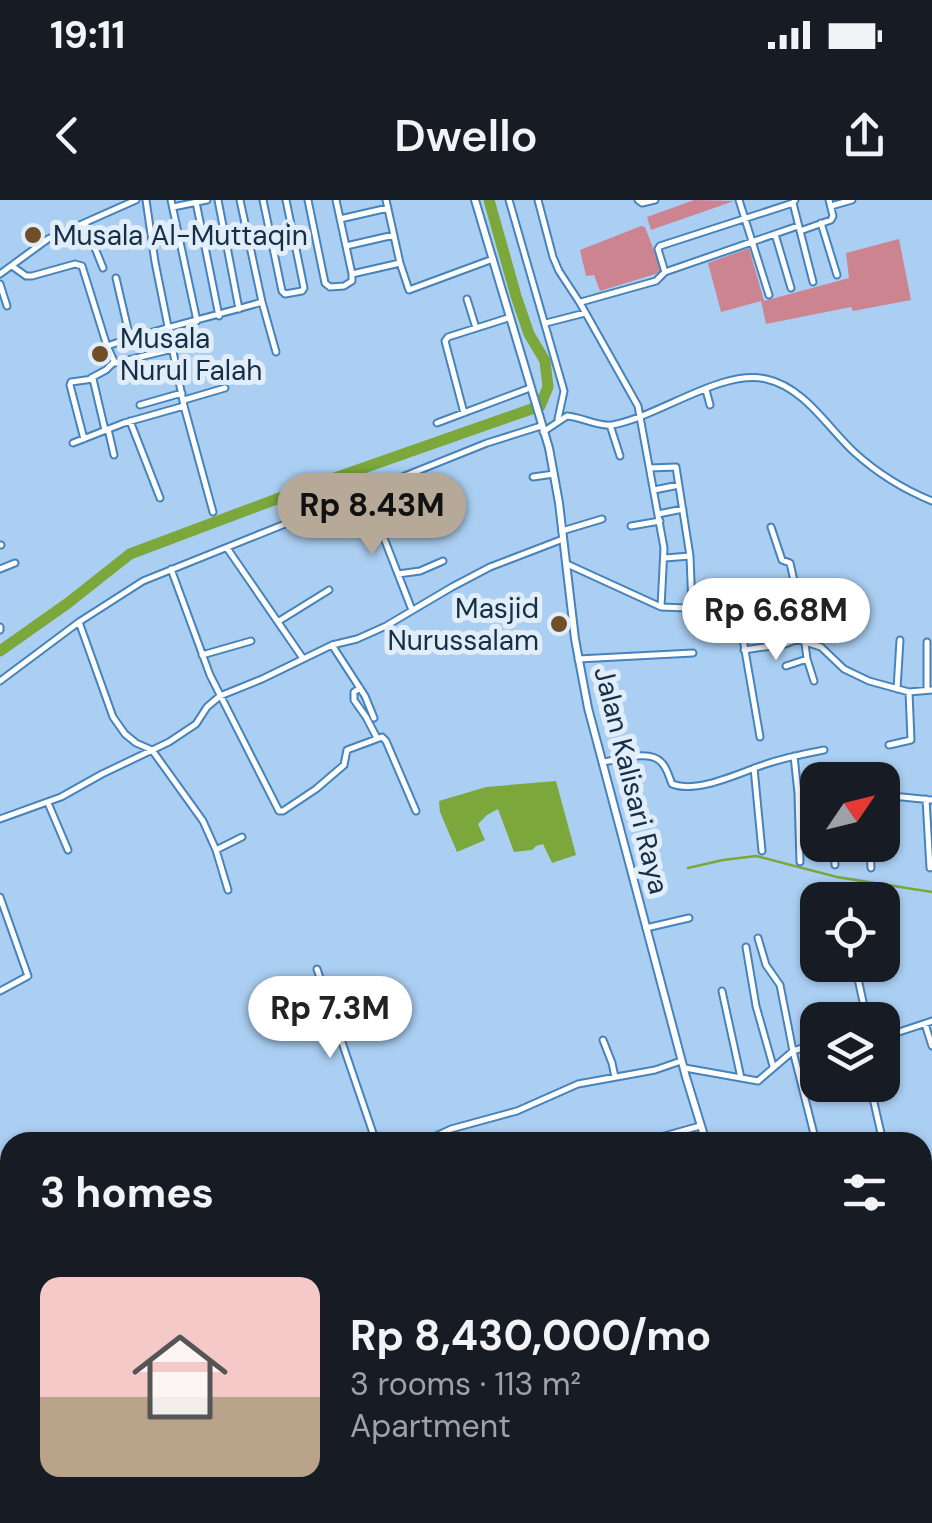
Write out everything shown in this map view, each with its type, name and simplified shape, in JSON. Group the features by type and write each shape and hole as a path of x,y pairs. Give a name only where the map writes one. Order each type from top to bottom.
{"street":[{"path":"0,274 39,244 136,200"},
{"path":"146,200 183,400 213,512"},
{"path":"197,322 172,204 207,200"},
{"path":"218,200 239,309"},
{"path":"240,200 276,352"},
{"path":"262,200 283,294 304,290 286,200"},
{"path":"308,200 325,284 330,288 352,281 336,200"},
{"path":"386,200 408,289 412,291 493,260"},
{"name":"Jalan Kalisari Raya","path":"475,200 554,474 588,708 702,1132"},
{"path":"509,200 564,391 557,422"},
{"path":"538,200 558,271 638,406 665,558 662,607"},
{"path":"638,200 655,200"},
{"path":"739,200 768,295"},
{"path":"580,303 656,281 665,272 753,241 821,224 832,218 830,203 852,200"},
{"path":"665,272 660,246 794,201 813,282"},
{"path":"196,202 219,316"},
{"path":"340,219 388,208"},
{"path":"85,223 103,268"},
{"path":"821,224 836,275"},
{"path":"775,234 791,288"},
{"path":"346,246 394,236"},
{"path":"352,274 400,263"},
{"path":"12,266 26,276 75,264 82,266 113,363"},
{"path":"116,278 130,339"},
{"path":"0,284 7,306"},
{"path":"467,299 476,328"},
{"path":"108,346 262,302"},
{"path":"546,323 585,313"},
{"path":"464,412 445,342 448,336 508,318"},
{"path":"84,439 72,382 91,378 113,363 173,349"},
{"path":"137,378 177,369"},
{"path":"91,378 114,454"},
{"path":"0,681 121,593 171,569 487,442 571,416 610,425 742,378 766,378 780,385 812,408 874,468 932,502"},
{"path":"73,443 183,400 225,388"},
{"path":"706,390 710,405"},
{"path":"436,423 531,392"},
{"path":"140,406 183,400"},
{"path":"130,421 160,498"},
{"path":"610,425 620,456"},
{"path":"650,468 675,466 690,556 692,608"},
{"path":"533,477 554,474"},
{"path":"654,490 679,485"},
{"path":"366,492 412,610"},
{"path":"631,526 683,509"},
{"path":"0,819 48,803 152,750 196,724 220,696 332,644 357,639 490,568 602,519"},
{"path":"771,527 782,560 790,563 801,640 814,681"},
{"path":"227,548 303,658"},
{"path":"665,558 690,556"},
{"path":"397,574 420,571 443,561"},
{"path":"0,569 15,563"},
{"path":"567,564 662,607 738,610 776,620 790,635 821,647 852,674 909,692 930,690 927,642"},
{"path":"171,569 220,696 279,810 316,789 344,766 348,750 383,737 416,812"},
{"path":"279,621 329,590"},
{"path":"738,610 760,737"},
{"path":"79,622 119,727 136,743 152,750 203,822 228,890"},
{"path":"744,650 801,640"},
{"path":"897,689 900,640"},
{"path":"202,654 251,641"},
{"path":"332,644 374,718"},
{"path":"578,660 692,653"},
{"path":"786,666 806,659"},
{"path":"360,688 354,692 354,700 377,738"},
{"path":"889,745 910,740 909,692"},
{"path":"603,762 655,757 666,768 670,782 678,787 736,776 824,750"},
{"path":"794,756 800,862"},
{"path":"754,768 762,851"},
{"path":"900,797 929,799 930,868"},
{"path":"48,803 68,850"},
{"path":"216,850 242,837"},
{"path":"870,862 870,868"},
{"path":"0,897 28,974 26,980 0,991"},
{"path":"646,928 689,918"},
{"path":"758,938 766,966 780,985 814,1132"},
{"path":"746,947 756,1006 774,1067"},
{"path":"317,969 373,1132"},
{"path":"722,991 741,1078"},
{"path":"900,1033 928,1023 932,1046"},
{"path":"603,1040 615,1077"},
{"path":"445,1132 517,1112 578,1084 682,1065 758,1081 800,1048"},
{"path":"874,1102 881,1132"},
{"path":"678,1132 700,1126"}],"shaded area":[{"path":"694,200 734,201 651,230 647,217"},
{"path":"645,227 662,272 600,291 594,275 586,276 580,250"},
{"path":"899,239 911,300 766,324 761,301 721,312 708,263 749,248 764,301 849,278 846,253"},
{"path":"556,781 576,855 552,863 543,844 514,852 498,809 478,824 485,840 457,852 439,801 486,787"}],"waterway":[{"path":"0,651 130,554 540,406 548,387 545,361 529,334 489,200"},
{"path":"688,868 756,856 837,877 932,892"}],"place":[{"name":"Musala Al-Muttaqin","path":"33,235"},
{"name":"Musala Nurul Falah","path":"100,354"},
{"name":"Masjid Nurussalam","path":"559,624"}]}
